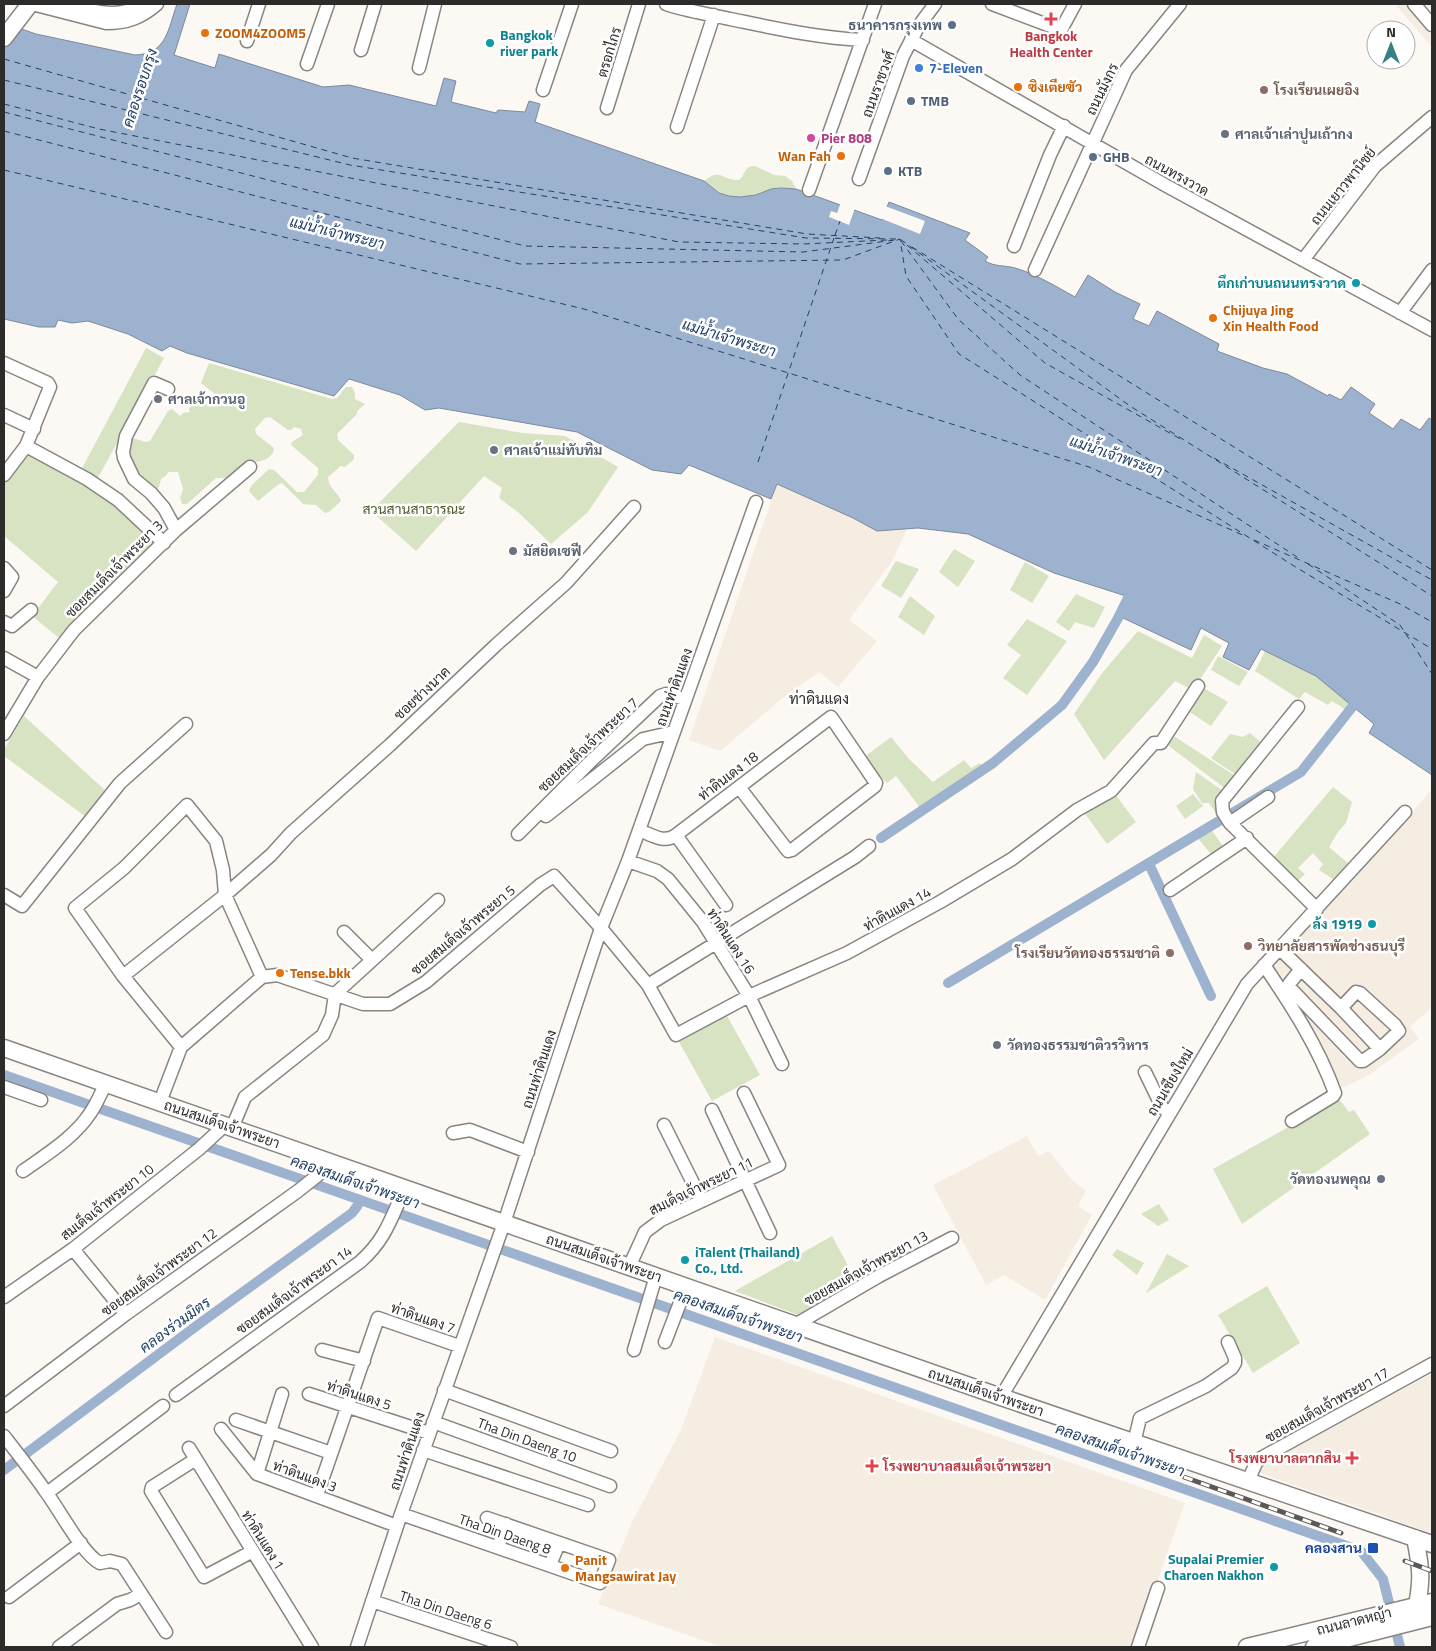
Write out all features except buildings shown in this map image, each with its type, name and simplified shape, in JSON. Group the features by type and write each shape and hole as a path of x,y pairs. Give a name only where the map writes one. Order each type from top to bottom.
{"main road":[{"path":"4,38 31,4"},
{"path":"60,4 108,16 126,14 146,4"},
{"name":"ถนนสมเด็จเจ้าพระยา","path":"4,1048 103,1089 160,1102 224,1129 331,1162 402,1194 502,1229 629,1266 1000,1397 1432,1544"},
{"path":"1405,1615 1420,1590 1421,1568 1415,1538"},
{"name":"ถนนลาดหญ้า","path":"1247,1647 1405,1615 1432,1617"},
{"name":"ถนนลาดหญ้า","path":"1314,1647 1405,1615"}],"street":[{"path":"31,4 106,23 116,23 136,19 157,4"},
{"path":"247,41 259,4"},
{"path":"308,64 328,4"},
{"path":"361,50 375,4"},
{"path":"418,68 435,4"},
{"path":"543,90 572,4"},
{"name":"ตรอกไกร","path":"607,108 640,4"},
{"path":"666,4 809,35 863,40"},
{"path":"809,190 875,4"},
{"name":"ถนนราชวงศ์","path":"859,179 903,56 911,40 935,4"},
{"path":"992,4 1061,30 1075,4"},
{"name":"ถนนมังกร","path":"1035,270 1126,70 1180,4"},
{"path":"1414,4 1432,25"},
{"path":"677,128 714,15"},
{"name":"ถนนทรงวาด","path":"911,40 1173,190 1432,330"},
{"name":"ถนนเยาวพานิชย์","path":"1303,260 1375,166 1432,117"},
{"path":"1014,246 1050,155 1064,126"},
{"path":"1400,313 1432,270"},
{"path":"4,363 48,382 50,387 26,446 4,475"},
{"name":"ซอยสมเด็จเจ้าพระยา 3","path":"4,734 38,677 74,630 164,544 176,530 164,508 151,493 134,479 123,452 126,436 154,383 168,388"},
{"path":"4,415 34,429"},
{"path":"26,446 87,479 118,500 164,544"},
{"path":"176,530 250,467"},
{"name":"ถนนท่าดินแดง","path":"356,1647 459,1346 502,1229 602,928 628,861 756,502"},
{"name":"ซอยช่างนาค","path":"123,976 225,895 271,855 291,833 566,583 634,507"},
{"path":"4,568 12,577 4,591"},
{"path":"4,622 12,626 31,610"},
{"path":"4,658 38,677"},
{"name":"ท่าดินแดง 14","path":"554,876 602,928 648,985 676,1035 749,996 847,953 1012,860 1077,810 1111,790 1154,743 1161,743 1198,686"},
{"name":"ซอยสมเด็จเจ้าพระยา 7","path":"674,732 643,739 519,835 590,762 660,696 666,694 685,699"},
{"path":"1298,707 1222,801 1223,812 1230,823 1317,909"},
{"name":"ท่าดินเดง 18","path":"676,835 739,787 831,717 876,783 792,850 788,851 739,787"},
{"path":"4,895 22,906 120,783 186,724"},
{"path":"1230,823 1268,797"},
{"path":"160,1102 181,1047 262,978 225,895 223,870 216,841 187,804 124,868 75,908 123,976 181,1047"},
{"name":"ถนนเชียงใหม่","path":"1000,1397 1247,984 1405,812"},
{"path":"639,830 664,840 676,835 726,905"},
{"path":"1170,890 1247,838"},
{"path":"648,985 855,857 869,846"},
{"name":"ท่าดินแดง 16","path":"628,861 657,871 668,880 703,922 749,996 782,1064"},
{"name":"ซอยสมเด็จเจ้าพระยา 5","path":"262,978 277,975 363,1004 390,1004 426,982 540,885 554,876"},
{"path":"224,1129 244,1097 323,1035 332,1015 335,994 438,900"},
{"path":"344,932 372,960"},
{"path":"1280,949 1380,1049"},
{"path":"1264,965 1300,1020 1319,1056 1334,1091 1333,1096 1292,1121"},
{"path":"1301,969 1289,984 1289,987 1357,1058 1364,1061 1399,1032 1395,1025 1360,993 1356,992 1341,1008"},
{"path":"1145,1072 1162,1107 1169,1113"},
{"path":"4,1086 41,1100"},
{"path":"22,1171 55,1149 91,1112 103,1089"},
{"name":"สมเด็จเจ้าพระยา 11","path":"629,1266 644,1232 661,1220 779,1165 744,1093"},
{"path":"712,1110 770,1233"},
{"path":"664,1125 702,1201"},
{"name":"สมเด็จเจ้าพระยา 10","path":"4,1297 73,1249 224,1129"},
{"path":"452,1133 470,1130 528,1152"},
{"name":"ซอยสมเด็จเจ้าพระยา 12","path":"4,1406 126,1314 318,1175 331,1162"},
{"name":"ซอยสมเด็จเจ้าพระยา 14","path":"176,1396 360,1262 380,1241 402,1194"},
{"name":"ซอยสมเด็จเจ้าพระยา 13","path":"795,1325 879,1276 952,1238"},
{"path":"73,1249 126,1314"},
{"path":"634,1350 656,1276"},
{"path":"665,1342 686,1287"},
{"name":"ท่าดินแดง 7","path":"364,1361 378,1318 459,1346"},
{"path":"1134,1443 1140,1418 1206,1386 1232,1368 1235,1358 1228,1342"},
{"path":"317,1495 364,1361 322,1350"},
{"name":"ซอยสมเด็จเจ้าพระยา 17","path":"1248,1482 1256,1463 1261,1458 1432,1364"},
{"path":"444,1390 611,1451"},
{"path":"257,1474 282,1394"},
{"name":"ท่าดินแดง 5","path":"308,1394 348,1407 431,1428"},
{"path":"47,1493 162,1406"},
{"path":"236,1420 331,1453"},
{"name":"Tha Din Daeng 10","path":"431,1428 610,1486"},
{"name":"ท่าดินแดง 3","path":"222,1429 257,1474 399,1520"},
{"path":"4,1436 47,1493 80,1543 97,1562 110,1561 122,1564 166,1632"},
{"path":"423,1450 588,1505"},
{"name":"ท่าดินแดง 1","path":"253,1550 204,1577 151,1491 152,1487 193,1453 253,1550 312,1647"},
{"path":"487,1518 559,1543 550,1565"},
{"name":"Tha Din Daeng 8","path":"399,1520 498,1548 600,1583 609,1560 559,1543"},
{"path":"498,1548 506,1524"},
{"path":"10,1597 80,1543"},
{"path":"1138,1647 1158,1588"},
{"path":"59,1647 117,1604 141,1594"},
{"name":"Tha Din Daeng 6","path":"372,1601 511,1647"}],"shaded area":[{"path":"1395,4 1432,4 1432,47 1416,29 1416,20 1408,20"},
{"path":"777,484 853,518 877,531 907,529 892,561 849,620 877,641 838,687 819,672 784,697 720,751 689,740"},
{"name":"ล้ง 1919","path":"1432,789 1432,1008 1410,1026 1419,1039 1364,1078 1337,1090 1270,967 1353,880"},
{"path":"1027,1136 1038,1156 1049,1151 1072,1180 1086,1191 1078,1206 1092,1215 1045,1300 1004,1275 986,1285 933,1185"},
{"name":"โรงพยาบาลสมเด็จเจ้าพระยา","path":"715,1337 1185,1503 1134,1647 722,1647 598,1604 632,1522 681,1430"},
{"name":"โรงพยาบาลตากสิน","path":"1432,1374 1432,1533 1260,1473 1261,1465 1281,1452"}],"green space":[{"path":"755,166 774,175 785,176 792,181 796,189 771,189 756,195 740,197 719,193 704,181 714,175 739,180 749,167"},
{"path":"146,348 164,358 95,483 79,474"},
{"path":"209,363 332,399 337,398 346,387 352,387 355,399 365,404 337,434 338,440 354,455 354,459 345,467 341,466 328,477 331,487 341,501 329,512 325,513 316,505 303,504 282,483 258,501 249,491 252,485 269,469 274,470 297,492 304,492 318,475 318,468 291,445 292,442 303,435 301,429 294,427 288,430 270,417 265,418 255,429 256,434 274,448 273,453 267,459 250,464 231,478 216,478 187,504 182,504 180,498 183,489 178,472 168,472 161,479 159,487 155,491 136,476 125,445 129,437 146,442 150,441 168,411 172,409 180,416 183,413 190,412 189,409 193,403 202,404 205,401 212,401 215,394 201,383"},
{"name":"สวนสานสาธารณะ","path":"459,422 523,433 565,436 618,467 588,512 551,544 519,513 499,498 502,488 484,476 416,551 371,511"},
{"path":"27,451 86,479 162,543 64,642 32,616 58,582 4,536 4,482"},
{"path":"954,549 975,561 958,587 939,572"},
{"path":"896,561 919,569 901,598 881,586"},
{"path":"1025,562 1049,576 1032,603 1010,590"},
{"path":"1076,594 1105,607 1094,628 1075,622 1069,631 1056,622"},
{"path":"910,596 935,616 924,635 898,617"},
{"path":"1027,619 1067,641 1027,695 1003,678 1021,655 1007,645"},
{"path":"1138,631 1192,658 1204,635 1222,646 1193,690 1175,681 1104,760 1074,714 1103,672"},
{"path":"1265,651 1316,676 1353,706 1349,712 1332,701 1328,705 1305,692 1299,699 1255,671"},
{"path":"1218,656 1248,672 1239,686 1211,670"},
{"path":"1202,687 1228,702 1211,726 1188,711"},
{"path":"24,716 107,792 86,817 4,756 4,749"},
{"path":"1250,733 1263,744 1238,776 1211,758 1230,734 1243,737"},
{"path":"1172,735 1237,777 1227,790 1165,743"},
{"path":"891,737 910,760 933,782 964,760 971,768 980,763 984,767 921,809 896,776 887,783 863,758"},
{"path":"1196,772 1226,793 1223,816 1219,818 1209,803 1202,803 1193,789"},
{"path":"1333,787 1352,802 1346,823 1329,847 1349,864 1336,881 1319,870 1323,864 1313,853 1298,868 1305,874 1296,883 1272,859"},
{"path":"1114,793 1136,822 1107,844 1083,811"},
{"path":"1193,794 1203,806 1185,819 1176,806"},
{"path":"1210,828 1225,849 1214,858 1197,837"},
{"path":"726,1014 760,1075 712,1101 678,1040"},
{"path":"1339,1099 1349,1112 1354,1110 1370,1134 1242,1224 1213,1169"},
{"path":"1159,1204 1169,1220 1158,1226 1141,1214"},
{"path":"832,1236 858,1284 798,1315 735,1291"},
{"path":"1117,1249 1144,1263 1137,1275 1112,1255"},
{"path":"1167,1254 1189,1266 1146,1293"},
{"path":"1267,1286 1300,1343 1253,1373 1218,1315"}],"water":[{"path":"177,4 190,4 174,55 215,68 219,54 323,87 349,85 436,106 444,78 456,81 451,102 496,113 498,110 525,112 529,101 540,104 535,122 704,181 719,193 729,196 756,195 771,189 796,189 882,220 889,202 970,233 965,240 988,257 985,261 989,263 1015,268 1075,297 1088,275 1115,292 1140,304 1133,319 1149,326 1157,311 1219,344 1217,351 1263,368 1287,374 1328,396 1329,394 1341,400 1351,387 1375,404 1369,413 1393,429 1401,419 1420,430 1429,418 1432,420 1432,775 1369,733 1374,724 1316,676 1261,649 1249,670 1223,657 1229,643 1201,628 1191,650 1123,618 1129,597 1054,573 968,534 918,528 877,531 853,518 777,484 771,499 689,465 681,474 652,470 577,432 439,408 425,410 400,395 349,379 334,396 187,353 170,346 162,351 128,334 88,321 72,323 58,320 55,327 39,327 4,319 4,23 36,34 135,55 146,54 160,45 165,38"}],"pier":[{"path":"841,202 881,217 885,206 925,221 920,234 855,208 849,225 829,217 831,211 837,213"}],"waterway":[{"path":"881,838 993,763 1062,705 1093,662 1135,584"},
{"path":"948,983 1301,772 1353,706"},
{"path":"1149,864 1211,996"},
{"name":"คลองสมเด็จเจ้าพระยา","path":"4,1075 1361,1551 1383,1579 1400,1647"},
{"name":"คลองร่วมมิตร","path":"4,1470 199,1324 352,1213 360,1200"}],"ferry route":[{"path":"4,59 352,158 807,234 880,238"},
{"path":"4,80 350,165 806,238 900,239 1130,406 1432,596"},
{"path":"4,104 99,129 679,242 803,244 887,240"},
{"path":"4,112 525,246 803,252 895,240"},
{"path":"4,131 520,264 843,260 900,239 906,276 959,354 1294,566 1432,649"},
{"path":"4,170 584,309 1089,467 1245,536"},
{"path":"835,235 840,221"},
{"path":"758,462 834,238"},
{"path":"901,241 958,319 1020,375 1300,559"},
{"path":"907,245 1045,363 1184,441"},
{"path":"912,247 1432,570"},
{"path":"1214,458 1432,580"},
{"path":"1254,540 1400,604 1432,622"},
{"path":"1308,564 1400,625 1432,674"}],"railway":[{"path":"1184,1477 1341,1533"},
{"path":"1405,1561 1432,1571"}],"place":[{"name":"Bangkok Health Center","path":"1051,19"},
{"name":"ธนาคารกรุงเทพ","path":"952,25"},
{"name":"ZOOM4ZOOM5","path":"205,33"},
{"name":"Bangkok river park","path":"490,43"},
{"name":"7-Eleven","path":"919,68"},
{"name":"ซิงเตียซัว","path":"1018,87"},
{"name":"โรงเรียนเผยอิง","path":"1264,90"},
{"name":"TMB","path":"911,101"},
{"name":"ศาลเจ้าเล่าปูนเถ้ากง","path":"1225,134"},
{"name":"Pier 808","path":"811,138"},
{"name":"Wan Fah","path":"841,156"},
{"name":"GHB","path":"1093,157"},
{"name":"KTB","path":"888,171"},
{"name":"ตึกเก่าบนถนนทรงวาด","path":"1356,283"},
{"name":"Chijuya Jing Xin Health Food","path":"1213,318"},
{"name":"ศาลเจ้ากวนอู","path":"158,399"},
{"name":"ศาลเจ้าแม่ทับทิม","path":"494,450"},
{"name":"มัสยิดเซฟี","path":"513,551"},
{"name":"ล้ง 1919","path":"1372,924"},
{"name":"วิทยาลัยสารพัดช่างธนบุรี","path":"1248,946"},
{"name":"โรงเรียนวัดทองธรรมชาติ","path":"1170,953"},
{"name":"Tense.bkk","path":"280,973"},
{"name":"วัดทองธรรมชาติวรวิหาร","path":"997,1045"},
{"name":"วัดทองนพคุณ","path":"1381,1179"},
{"name":"iTalent (Thailand) Co., Ltd.","path":"685,1260"},
{"name":"โรงพยาบาลตากสิน","path":"1352,1458"},
{"name":"โรงพยาบาลสมเด็จเจ้าพระยา","path":"872,1466"},
{"name":"คลองสาน","path":"1373,1548"},
{"name":"Supalai Premier Charoen Nakhon","path":"1274,1567"},
{"name":"Panit Mangsawirat Jay","path":"565,1568"}],"district":[{"name":"ท่าดินแดง","path":"819,699"}],"water label":[{"name":"คลองรอบกรุง","path":"140,88"},
{"name":"แม่น้ำเจ้าพระยา","path":"337,233"},
{"name":"แม่น้ำเจ้าพระยา","path":"729,338"},
{"name":"แม่น้ำเจ้าพระยา","path":"1116,456"}]}
